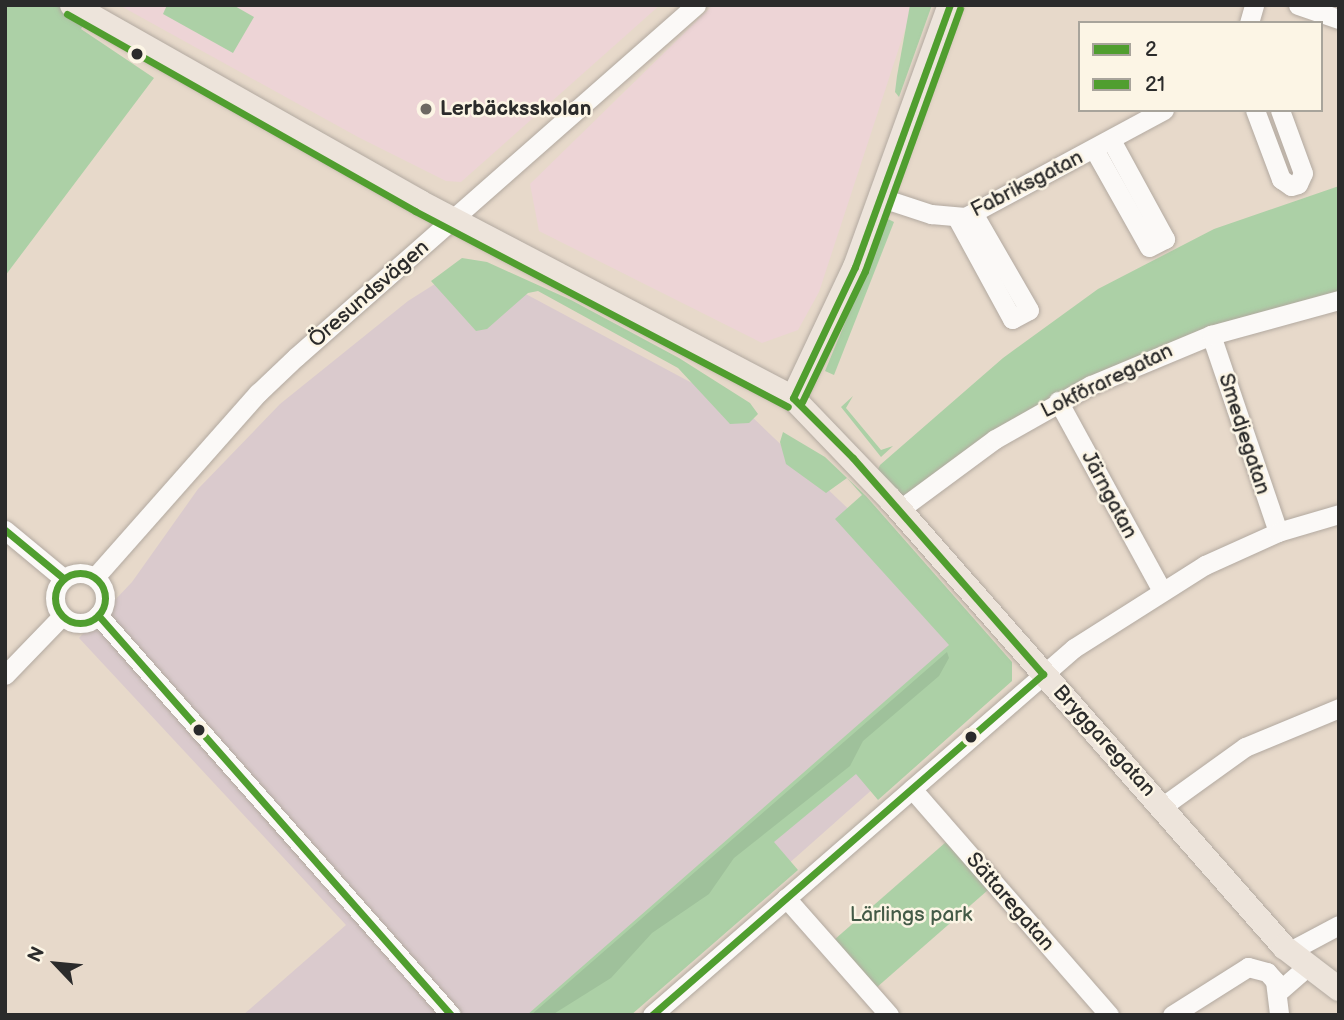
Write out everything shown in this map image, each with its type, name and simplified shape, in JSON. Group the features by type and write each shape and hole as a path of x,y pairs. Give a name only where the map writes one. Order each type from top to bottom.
{"main road":[{"name":"Bryggaregatan","path":"72,5 455,220 793,398 899,510 1299,959 1339,989"},
{"path":"793,398 830,326 882,198 950,5"}],"street":[{"name":"Öresundsvägen","path":"95,577 258,393 696,5"},
{"path":"1298,5 1339,19"},
{"name":"Fabriksgatan","path":"882,198 965,216 1160,112"},
{"path":"1256,112 1281,179 1291,186 1298,184 1303,173 1281,112"},
{"path":"1103,144 1165,239 1149,247 1103,144"},
{"path":"965,216 1029,310 1012,319 965,216"},
{"name":"Lokföraregatan","path":"899,510 970,456 1058,401 1132,365 1211,335 1339,300"},
{"name":"Smedjegatan","path":"1211,335 1278,532"},
{"name":"Järngatan","path":"1058,401 1161,589"},
{"path":"659,1013 786,898 1043,674 1161,589 1278,532 1339,514"},
{"path":"5,530 63,579"},
{"path":"79,572 95,577 104,591 98,615 77,623 62,616 54,597 63,579 79,572"},
{"path":"98,615 451,1015"},
{"path":"5,674 62,616"},
{"path":"1163,806 1245,747 1339,708"},
{"name":"Sättaregatan","path":"912,789 1110,1015"},
{"path":"786,898 889,1015"},
{"path":"1278,992 1299,959 1339,925"},
{"path":"1172,1015 1248,967 1267,972 1278,992 1279,1015"}],"shaded area":[{"name":"Lerbäcksskolan","path":"119,5 660,5 461,182 446,181 358,137"},
{"path":"713,5 913,5 819,292 798,330 762,343 539,231 530,184"},
{"path":"468,263 748,413 930,587 999,677 618,1015 243,1015 346,925 79,638 132,582 198,489 280,404 408,301"}],"green space":[{"path":"5,5 72,5 89,16 81,29 154,78 5,276"},
{"path":"167,5 233,5 254,17 233,53 163,14"},
{"path":"910,5 932,5 899,97 895,92"},
{"path":"1339,186 1339,300 1132,365 899,510 873,480 880,465 1003,358 1098,289 1214,229"},
{"path":"888,219 894,222 834,375 825,371"},
{"path":"462,258 487,262 571,300 679,358 750,403 758,414 749,423 730,424 678,368 538,291 528,293 487,329 476,331 431,281"},
{"path":"853,396 846,408 881,450 893,446 881,457 841,407"},
{"path":"783,432 825,457 866,496 1012,662 1012,681 878,800 856,774 774,842 798,870 631,1015 527,1015 949,645 835,519 862,495 847,478 826,493 786,464 780,442"},
{"path":"947,652 949,658 939,676 863,741 850,766 734,858 709,894 652,933 611,978 552,1015 531,1015"},
{"name":"Lärlings park","path":"946,842 988,890 876,988 834,940"}],"transit line":[{"name":"2","path":"793,398 855,267 950,5"},
{"name":"21","path":"802,402 865,271 960,9"},
{"name":"21","path":"67,14 415,211 788,407"},
{"name":"2","path":"793,398 853,458 1043,674"},
{"name":"2","path":"5,530 63,578"},
{"name":"2","path":"80,573 98,580 105,598 98,616 80,623 62,616 55,598 62,580 80,573"},
{"name":"2","path":"98,615 451,1015"},
{"name":"2","path":"652,1015 1043,674"}],"place":[{"name":"Lerbäcksskolan","path":"426,109"}]}
